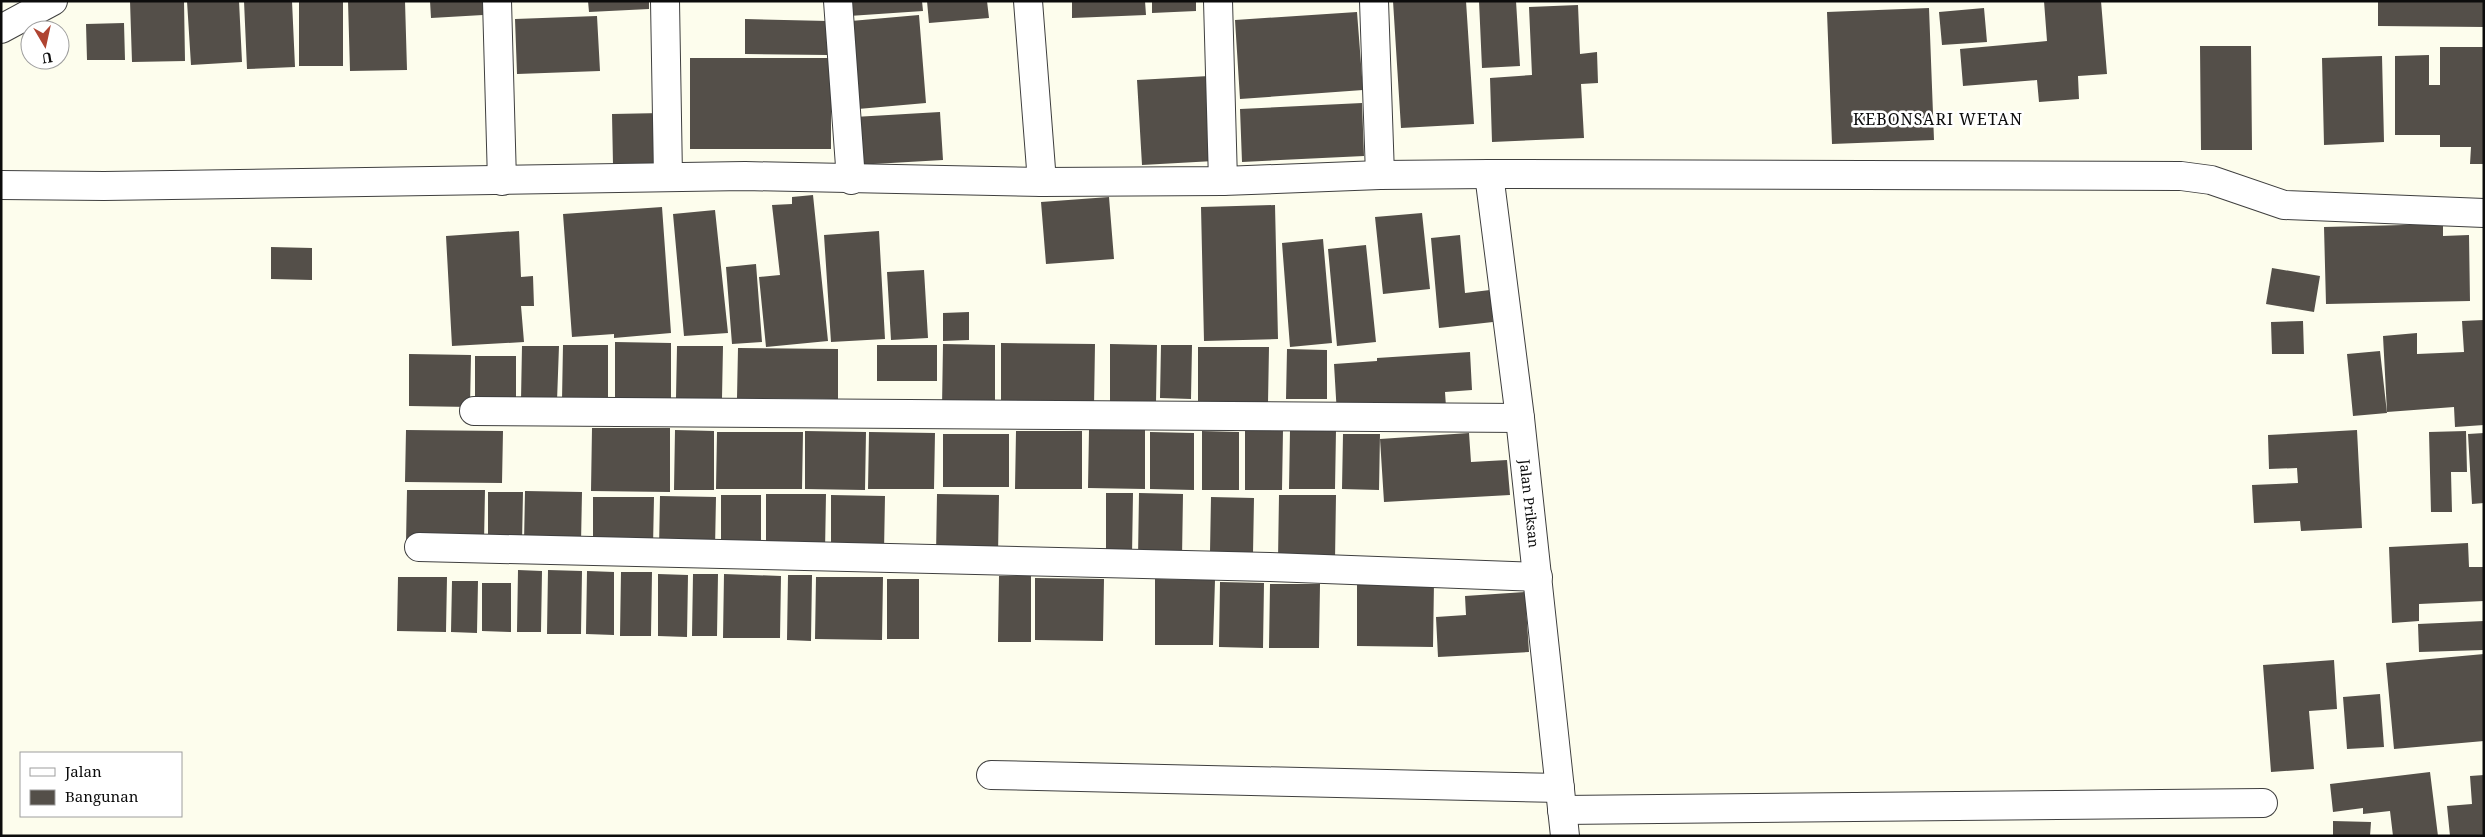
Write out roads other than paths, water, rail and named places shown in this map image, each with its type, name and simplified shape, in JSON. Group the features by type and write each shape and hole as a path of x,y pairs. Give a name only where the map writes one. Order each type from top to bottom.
{"street":[{"path":"1,29 54,1"},
{"path":"497,1 502,181"},
{"path":"665,1 668,177"},
{"path":"838,1 851,180"},
{"path":"1028,1 1042,182"},
{"path":"1218,1 1224,180"},
{"path":"1374,1 1380,175"},
{"path":"1,185 104,186 745,176 851,180 1042,182 1489,174 2181,176 2211,180 2284,205 2484,213"},
{"name":"Jalan Priksan","path":"1489,174 1520,418 1562,811"},
{"path":"474,411 1520,418"},
{"path":"419,547 1270,567 1538,577"},
{"path":"991,775 1562,811 2263,803"}],"district":[{"name":"KEBONSARI WETAN","path":"1938,119"}]}
